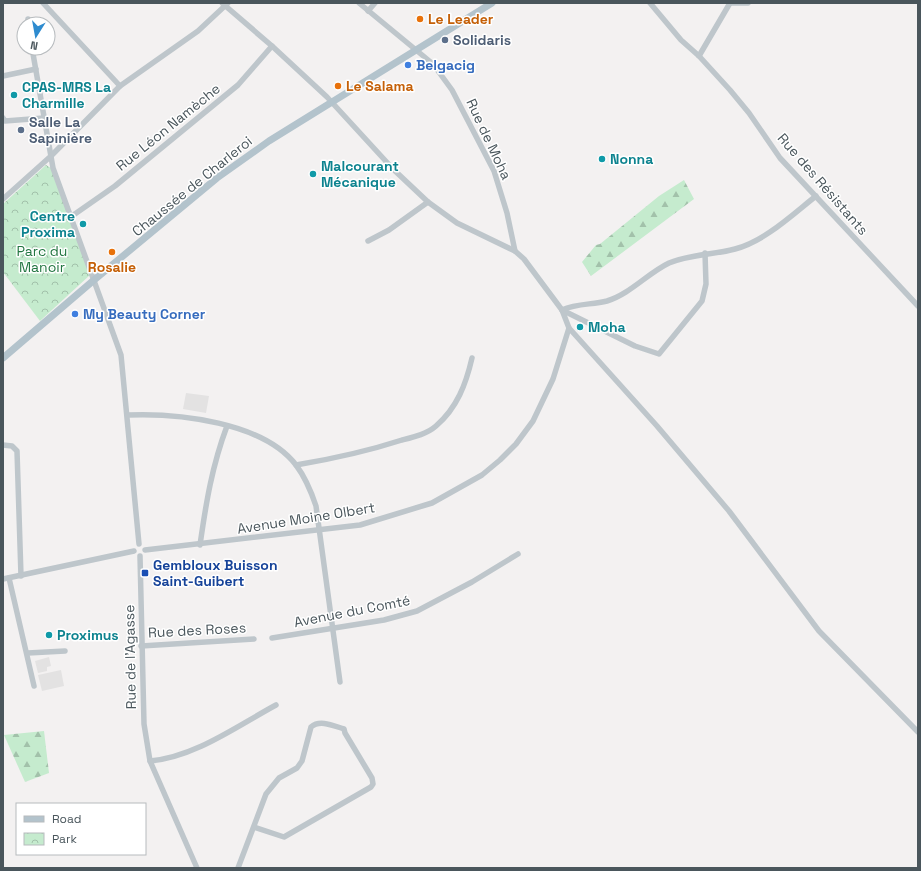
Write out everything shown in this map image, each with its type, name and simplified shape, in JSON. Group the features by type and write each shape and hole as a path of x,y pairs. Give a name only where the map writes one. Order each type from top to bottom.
{"main road":[{"name":"Chaussée de Charleroi","path":"3,358 217,178 269,141 333,103 492,3"}],"street":[{"path":"43,3 120,86"},
{"name":"Rue de Moha","path":"360,3 433,64 446,80 494,171 507,213 515,251"},
{"path":"368,11 376,3"},
{"name":"Rue des Résistants","path":"650,3 681,40 699,56 749,113 780,158 918,306"},
{"path":"699,56 731,3 748,3"},
{"path":"3,199 51,156 120,86 198,31 226,4 333,103 393,169 428,202 457,223 515,251 524,260 562,310 569,328 629,394 729,511 819,630 918,732"},
{"name":"Rue Léon Namèche","path":"72,216 115,186 238,85 272,46"},
{"path":"34,56 53,168 72,216 121,355 128,415 139,544"},
{"path":"3,76 36,69"},
{"path":"3,118 5,121 44,118"},
{"path":"562,310 572,306 607,300 639,283 652,272 683,257 736,249 748,244 774,229 816,196"},
{"path":"368,241 389,230 428,202"},
{"path":"562,310 635,346 659,354 702,301 706,284 705,254"},
{"name":"Avenue Moine Olbert","path":"145,550 200,545 360,525 432,503 482,475 516,444 533,421 553,378 569,328"},
{"path":"296,465 388,445 422,434 435,427 457,402 464,387 472,358"},
{"path":"128,415 162,415 227,426 255,434 273,444 296,465 311,492 316,506 340,682"},
{"path":"200,545 209,486 216,457 227,426"},
{"path":"3,445 12,446 18,451 21,576"},
{"path":"134,551 140,556 145,550 143,545 139,544"},
{"path":"134,551 134,547 139,544"},
{"path":"34,686 28,653 6,579 134,551"},
{"name":"Avenue du Comté","path":"272,638 332,627 396,618 417,611 472,582 518,554"},
{"name":"Rue de l'Agasse","path":"140,556 144,724 150,761 197,868"},
{"name":"Rue des Roses","path":"141,646 254,639"},
{"path":"28,653 65,650"},
{"path":"150,761 163,760 200,746 276,705"},
{"path":"238,868 266,794 279,778 297,768 302,761 311,727 315,724 322,723 344,729 372,778 373,784 371,787 284,837 254,827"}],"shaded area":[{"path":"186,393 209,396 206,413 183,409"},
{"path":"49,657 51,666 47,667 47,671 38,673 35,661"},
{"path":"61,670 64,686 42,691 38,675"}],"green space":[{"name":"Parc du Manoir","path":"46,165 51,168 90,275 40,321 3,272 3,204"},
{"path":"684,180 694,199 591,276 582,262 596,245 600,244 659,196"},
{"path":"44,731 49,773 25,782 4,735"}],"place":[{"name":"Le Leader","path":"420,19"},
{"name":"Solidaris","path":"445,40"},
{"name":"Belgacig","path":"408,65"},
{"name":"Le Salama","path":"338,86"},
{"name":"CPAS-MRS La Charmille","path":"14,95"},
{"name":"Salle La Sapinière","path":"21,130"},
{"name":"Nonna","path":"602,159"},
{"name":"Malcourant Mécanique","path":"313,174"},
{"name":"Centre Proxima","path":"83,224"},
{"name":"Rosalie","path":"112,252"},
{"name":"My Beauty Corner","path":"75,314"},
{"name":"Moha","path":"580,327"},
{"name":"Gembloux Buisson Saint-Guibert","path":"145,573"},
{"name":"Proximus","path":"49,635"}]}
